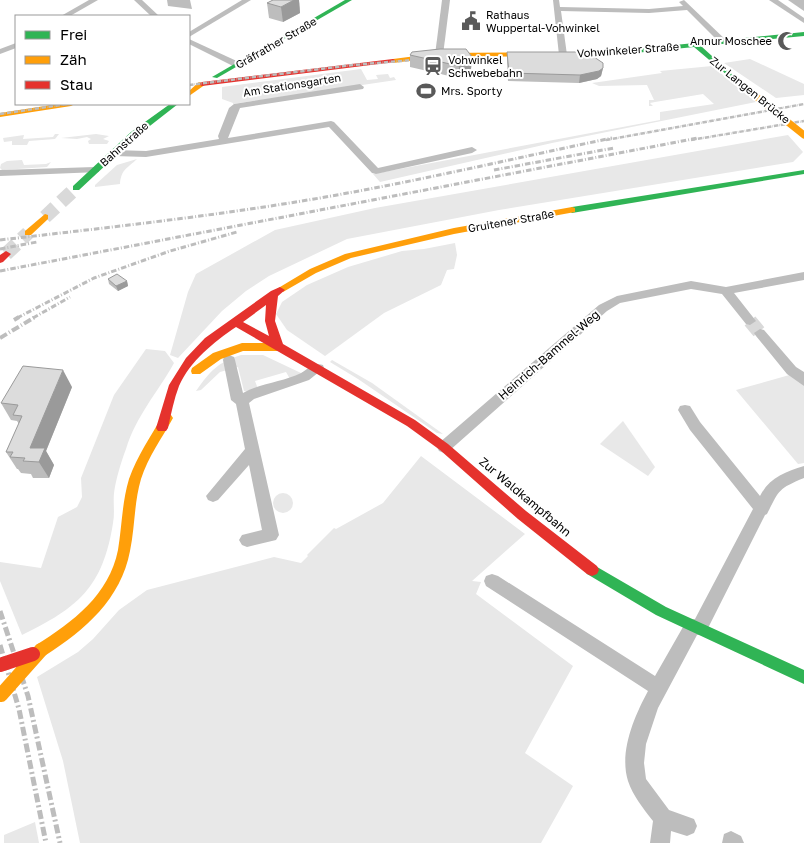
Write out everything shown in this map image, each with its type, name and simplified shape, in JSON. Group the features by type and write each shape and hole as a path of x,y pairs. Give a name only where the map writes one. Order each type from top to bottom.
{"main road":[{"name":"Gräfrather Straße","path":"197,87 349,0"},
{"name":"Vohwinkeler Straße","path":"197,87 439,55 472,53 602,54 804,34"},
{"name":"Zur Langen Brücke","path":"696,45 716,64 804,135"},
{"path":"0,115 28,107 57,105"},
{"name":"Bahnstraße","path":"76,188 122,144 173,105"},
{"name":"Gruitener Straße","path":"162,428 174,385 190,361 208,341 274,293 313,271 348,256 454,231 803,171"},
{"path":"28,233 46,217"},
{"path":"196,371 217,356 242,347 279,347 271,332 268,317 274,293"},
{"name":"Gruitener Straße","path":"0,665 16,661 58,641 94,612 118,572 124,551 127,519 135,480 145,456 196,371 236,322"},
{"name":"Zur Waldkampfbahn","path":"236,322 411,423 444,446 522,515 600,576 661,611 804,677"},
{"path":"0,696 41,650"}],"street":[{"path":"67,15 94,0"},
{"path":"138,0 154,15"},
{"path":"190,34 247,0"},
{"path":"439,55 446,0"},
{"path":"556,0 562,55"},
{"path":"680,0 724,42"},
{"path":"773,0 804,21"},
{"path":"557,9 649,11 688,8"},
{"path":"190,41 238,65"},
{"path":"0,52 15,45"},
{"name":"Am Stationsgarten","path":"224,141 223,136 234,108 237,106 360,87"},
{"path":"114,153 136,154 331,124 376,171 472,150"},
{"path":"122,144 157,151"},
{"path":"0,172 95,170"},
{"name":"Heinrich-Bammel-Weg","path":"444,446 602,308 617,300 691,286 726,291 804,276"},
{"path":"726,291 750,321"},
{"path":"760,333 804,381"},
{"path":"229,360 238,400 242,402 271,535 247,540"},
{"path":"242,402 249,395 304,377 318,368"},
{"path":"685,410 695,426 762,510"},
{"path":"213,496 253,450"},
{"path":"687,826 663,818 637,780 634,759 640,727 659,688 762,510 769,493 781,481 804,472"},
{"path":"492,581 659,688"},
{"path":"660,843 663,818"}],"shaded area":[{"path":"750,59 804,84 804,95 776,98 724,63"},
{"path":"712,66 756,102 552,143 380,182 373,174 660,120 660,112 714,104 703,94 650,103 653,106 649,106 649,100 654,100 647,85 599,86 592,83 662,73 660,71"},
{"path":"361,69 367,80 378,79 376,75 388,74 390,78 394,77 396,80 233,104 222,99 222,87"},
{"path":"55,134 59,134 55,139 29,141 27,145 12,145 12,141 4,142 3,138 24,135 23,139 53,137"},
{"path":"96,134 109,136 103,139 109,141 107,144 89,144 88,141 91,139 87,137 77,139 61,138"},
{"path":"788,135 803,152 793,162 499,210 347,239 269,276 246,291 222,311 178,358 170,355 188,292 196,274 275,230 375,208"},
{"path":"137,159 123,172 120,184 95,187 117,165"},
{"path":"22,160 24,165 51,162 47,167 2,170 0,168 1,164 7,161"},
{"path":"455,243 457,255 454,269 447,270 441,285 384,313 325,356 287,330 276,314 282,302 307,285 348,267 402,251"},
{"path":"146,349 165,351 174,363 141,415 130,437 115,488 113,523 109,545 102,564 95,579 73,605 42,625 22,635 0,581 0,562 41,568 58,517 77,507 82,497 81,478 114,395"},
{"path":"241,355 263,355 301,373 290,379 286,372 255,381 258,389 249,392 244,391 238,367 220,372 201,390 196,391 220,364"},
{"path":"332,360 372,383 443,434 437,433 330,362"},
{"path":"793,374 804,386 804,463 798,464 736,390"},
{"path":"623,421 655,467 648,476 600,444"},
{"path":"421,456 525,534 472,581 481,582 476,594 573,666 525,753 573,786 541,843 80,843 63,761 37,677 78,652 93,639 119,610 147,590 274,557 301,563 334,528 336,529 383,503"},
{"path":"283,493 290,496 293,503 290,510 283,513 276,510 273,503 276,496"},
{"path":"35,822 39,843 4,843 4,835"}],"building":[{"path":"273,0 294,0 281,7 267,3"},
{"path":"466,49 472,57 461,62 459,66 410,55 412,52"},
{"path":"507,52 590,52 591,55 603,63 603,68 599,71 580,75 509,73"},
{"path":"117,274 127,281 116,286 108,279"},
{"path":"23,366 63,370 30,448 45,448 39,462 23,461 25,458 10,457 13,452 6,452 22,416 13,415 18,405 1,403"}],"tunnel":[{"path":"45,217 76,188"},
{"path":"6,254 28,233"},
{"path":"750,321 760,333"}],"railway":[{"path":"190,85 353,65 413,60"},
{"path":"606,140 804,104"},
{"path":"0,114 60,105"},
{"path":"691,140 804,121"},
{"path":"0,240 116,227 308,200 612,138"},
{"path":"0,271 698,138"},
{"path":"494,170 614,148"},
{"path":"17,318 94,278 170,251 237,232"},
{"path":"0,249 37,242"},
{"path":"33,318 70,297"},
{"path":"14,320 19,317"},
{"path":"0,338 35,317"},
{"path":"0,611 28,696 60,843"},
{"path":"0,645 19,709 46,843"}],"traffic: fast":[{"path":"215,77 349,0"},
{"path":"625,52 804,34"},
{"path":"696,45 734,79"},
{"path":"76,188 134,134 173,105"},
{"path":"572,210 804,172"},
{"path":"592,570 661,611 804,677"}],"traffic: slow":[{"path":"393,61 439,55 602,54 625,52"},
{"path":"734,79 804,135"},
{"path":"190,93 202,84"},
{"path":"0,115 65,105"},
{"path":"280,290 313,271 348,256 454,231 572,210"},
{"path":"28,233 45,217"},
{"path":"196,371 217,356 242,347 278,347"},
{"path":"41,650 82,621 94,609 113,583 120,568 124,551 129,506 135,479 145,455 167,418"},
{"path":"1,695 41,650"}],"traffic: jam":[{"path":"202,84 393,61"},
{"path":"0,260 6,254"},
{"path":"162,428 174,385 190,361 209,341 280,290"},
{"path":"274,293 270,308 270,321 279,347"},
{"path":"236,322 411,423 444,447 522,515 592,570"},
{"path":"0,665 33,654"}],"place":[{"name":"Rathaus Wuppertal-Vohwinkel","path":"471,21"},
{"name":"Annur Moschee","path":"787,41"},
{"name":"Vohwinkel Schwebebahn","path":"433,66"},
{"name":"Mrs. Sporty","path":"426,91"}]}
